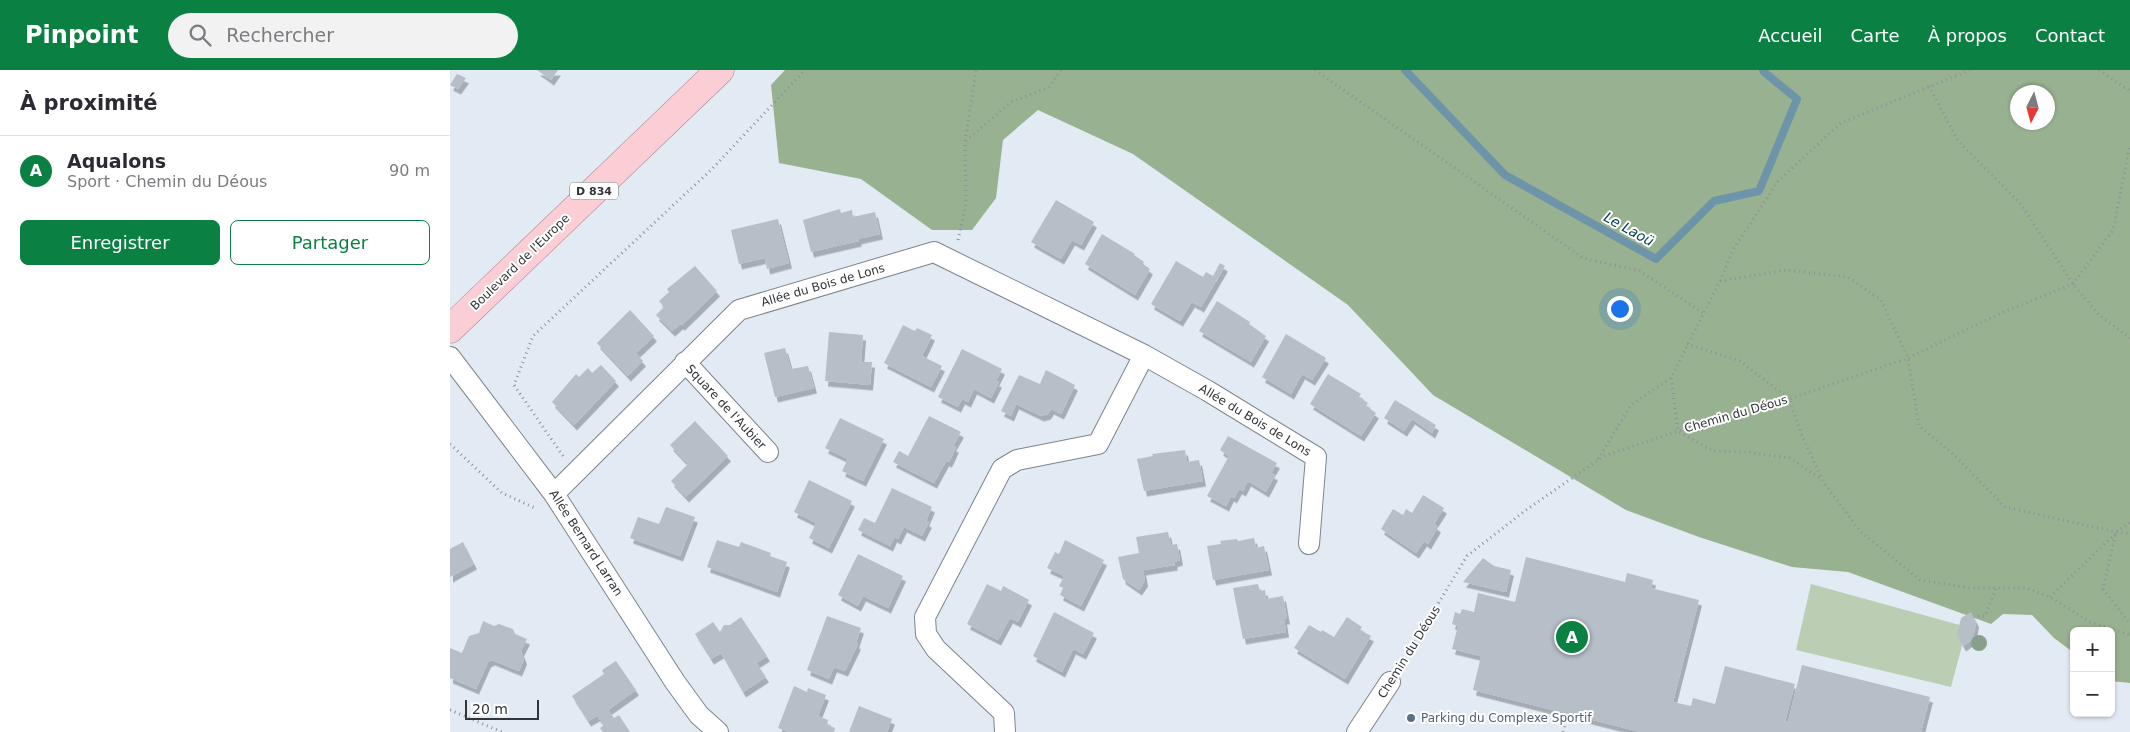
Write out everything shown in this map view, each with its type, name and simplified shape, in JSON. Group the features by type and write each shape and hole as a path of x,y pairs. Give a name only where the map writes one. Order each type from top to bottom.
{"main road":[{"name":"Boulevard de l'Europe","path":"459,320 720,70"}],"street":[{"name":"Allée du Bois de Lons","path":"554,494 739,310 934,252 1144,355 1208,391 1316,457 1309,544"},
{"path":"1005,732 1004,713 936,649 926,634 925,617 1002,469 1017,460 1098,444 1144,355"},
{"name":"Allée Bernard Larran","path":"450,357 554,494 699,715 718,732"},
{"name":"Square de l'Aubier","path":"685,362 768,452"},
{"name":"Chemin du Déous","path":"1357,732 1390,682"}],"path":[{"path":"554,494 563,456 514,385 533,336 712,169 805,70"},
{"path":"953,261 966,204 965,142 976,70"},
{"path":"965,142 1011,102 1049,87 1061,70"},
{"path":"1316,70 1584,258 1640,271 1703,313"},
{"path":"1596,462 1631,405 1671,378 1720,281 1733,250 1778,181 1842,122 1970,70"},
{"path":"2099,70 2130,91"},
{"path":"1929,86 1958,141 2020,203 2073,284 2099,315 2130,338"},
{"path":"2073,284 2113,230 2130,145"},
{"path":"1720,281 1787,270 1848,277 1881,300 1908,358 1919,426 1950,452 2005,507 2116,532 2130,533"},
{"name":"Chemin du Déous","path":"1390,682 1467,556 1526,510 1604,456 1678,431 1789,399 1908,358 2001,313 2073,284"},
{"path":"1687,344 1740,361 1789,399 1801,433 1822,480 1860,531 1920,580 1969,588 2027,588 2050,597 2090,622 2130,635"},
{"path":"1671,378 1678,431 1713,451 1746,452 1790,458 1822,480"},
{"path":"450,444 502,493 527,505"},
{"path":"2050,597 2116,532 2130,523"},
{"path":"2116,532 2103,589 2130,624"},
{"path":"1978,616 1985,616 1996,588"},
{"path":"450,710 502,732"},
{"path":"1563,732 1565,725"}],"green space":[{"path":"785,70 2130,70 2130,683 2115,681 2115,627 2070,627 2070,650 2054,638 2032,615 2003,614 1991,624 1848,572 1792,567 1699,537 1626,510 1433,395 1348,305 1133,154 1038,110 1003,140 996,198 972,230 932,230 861,179 779,163 771,85"},
{"path":"1811,584 1967,627 1951,687 1796,650"}],"building":[{"path":"537,70 558,70 551,80"},
{"path":"457,74 466,78 458,89 450,85"},
{"path":"1056,200 1094,222 1081,245 1072,240 1061,259 1031,242"},
{"path":"840,209 841,213 852,210 853,217 875,212 880,234 811,252 803,220"},
{"path":"778,219 789,263 767,269 765,258 739,264 731,230"},
{"path":"1102,234 1135,254 1150,269 1135,295 1085,264"},
{"path":"1176,261 1203,277 1206,272 1213,276 1220,263 1225,266 1201,307 1192,302 1180,321 1151,304"},
{"path":"695,266 717,291 682,325 680,324 672,331 656,315 664,307 659,301 669,292 667,289"},
{"path":"1217,301 1250,322 1249,324 1266,336 1251,362 1199,331"},
{"path":"630,310 654,336 636,353 643,361 628,376 597,343"},
{"path":"903,325 915,331 917,328 932,335 922,356 942,366 931,387 884,363"},
{"path":"829,332 863,335 861,362 872,362 870,385 825,381"},
{"path":"1286,334 1326,358 1312,380 1302,374 1291,394 1262,377"},
{"path":"785,348 791,369 808,366 814,388 775,397 764,353"},
{"path":"962,349 1002,369 996,381 999,382 991,398 974,389 968,402 962,399 958,407 938,397"},
{"path":"601,365 616,381 574,425 552,402 576,374 579,377 588,368 592,373"},
{"path":"1046,370 1075,385 1061,414 1051,409 1048,414 1041,416 1016,404 1011,416 1001,411 1019,375 1040,384"},
{"path":"1328,374 1361,394 1359,397 1368,403 1366,406 1376,413 1361,436 1310,404"},
{"path":"1395,400 1436,425 1432,433 1412,419 1404,431 1384,418"},
{"path":"929,416 961,432 953,446 956,447 949,462 946,461 934,483 893,462 899,451 908,456"},
{"path":"840,418 884,439 863,481 842,471 848,459 825,448"},
{"path":"695,421 728,456 686,497 671,481 688,464 670,445"},
{"path":"1228,436 1277,463 1271,473 1275,475 1266,492 1248,481 1243,491 1239,489 1234,498 1231,496 1226,506 1207,496 1229,456 1220,450"},
{"path":"1185,450 1187,462 1199,460 1203,481 1144,491 1137,459 1153,456 1152,454"},
{"path":"809,480 852,501 829,548 809,538 816,523 794,512"},
{"path":"892,488 932,507 926,521 929,522 922,536 904,527 898,539 894,537 890,546 858,530 864,518 875,523"},
{"path":"1423,495 1444,508 1434,524 1438,527 1428,544 1424,541 1416,553 1381,529 1393,509 1403,515 1406,509 1412,513"},
{"path":"666,507 695,517 680,556 630,538 638,517 659,524"},
{"path":"1168,532 1171,545 1177,544 1180,560 1174,562 1175,565 1143,570 1145,581 1139,590 1123,579 1118,557 1139,553 1136,537"},
{"path":"1254,538 1256,548 1264,546 1269,570 1213,580 1207,546 1221,544 1220,541 1237,539 1238,541"},
{"path":"717,540 739,547 741,542 771,553 770,556 787,562 777,592 707,567"},
{"path":"1065,540 1104,560 1081,606 1060,595 1063,588 1059,586 1064,576 1047,568 1055,552 1059,554"},
{"path":"463,542 474,564 450,577 450,549"},
{"path":"858,554 903,576 888,608 863,596 858,606 838,595"},
{"path":"1526,557 1625,582 1627,573 1653,580 1651,588 1699,600 1673,702 1691,706 1693,698 1715,704 1725,666 1795,684 1785,721 1788,722 1802,665 1930,697 1921,732 1641,732 1473,690 1481,656 1452,649 1458,626 1452,624 1455,612 1460,614 1462,609 1474,612 1478,593 1515,602"},
{"path":"1483,558 1494,566 1511,570 1506,592 1463,582"},
{"path":"987,584 1001,591 1003,586 1029,600 1018,622 1010,618 998,640 967,624"},
{"path":"1258,584 1260,591 1265,590 1266,599 1283,596 1287,619 1284,619 1286,632 1243,639 1233,588"},
{"path":"1054,612 1094,633 1083,654 1073,649 1062,672 1033,656"},
{"path":"1971,612 1976,622 1973,639 1963,646 1957,635 1961,618"},
{"path":"827,616 861,628 856,643 858,644 845,671 834,667 829,679 807,670"},
{"path":"741,617 767,656 756,663 766,677 743,692 721,653 711,659 695,634 713,622 720,632 724,625 730,625"},
{"path":"1347,617 1362,627 1360,630 1371,636 1345,679 1294,648 1309,625 1334,637"},
{"path":"483,621 494,626 499,624 513,629 515,634 527,639 521,651 524,659 519,671 492,660 488,662 476,689 450,678 450,648 462,653 469,636 479,633"},
{"path":"616,661 636,690 608,710 614,718 619,715 630,732 603,732 600,728 604,725 597,716 588,721 572,696 604,674 602,670"},
{"path":"794,686 807,692 808,688 826,695 818,716 828,720 827,725 835,728 834,732 789,732 778,728"},
{"path":"859,706 892,719 887,732 849,732"}],"waterway":[{"name":"Le Laoü","path":"1405,70 1505,175 1656,259 1714,201 1759,191 1797,99 1763,70"}],"place":[{"name":"Aqualons","path":"1572,637"},
{"name":"Parking du Complexe Sportif","path":"1411,718"}]}
